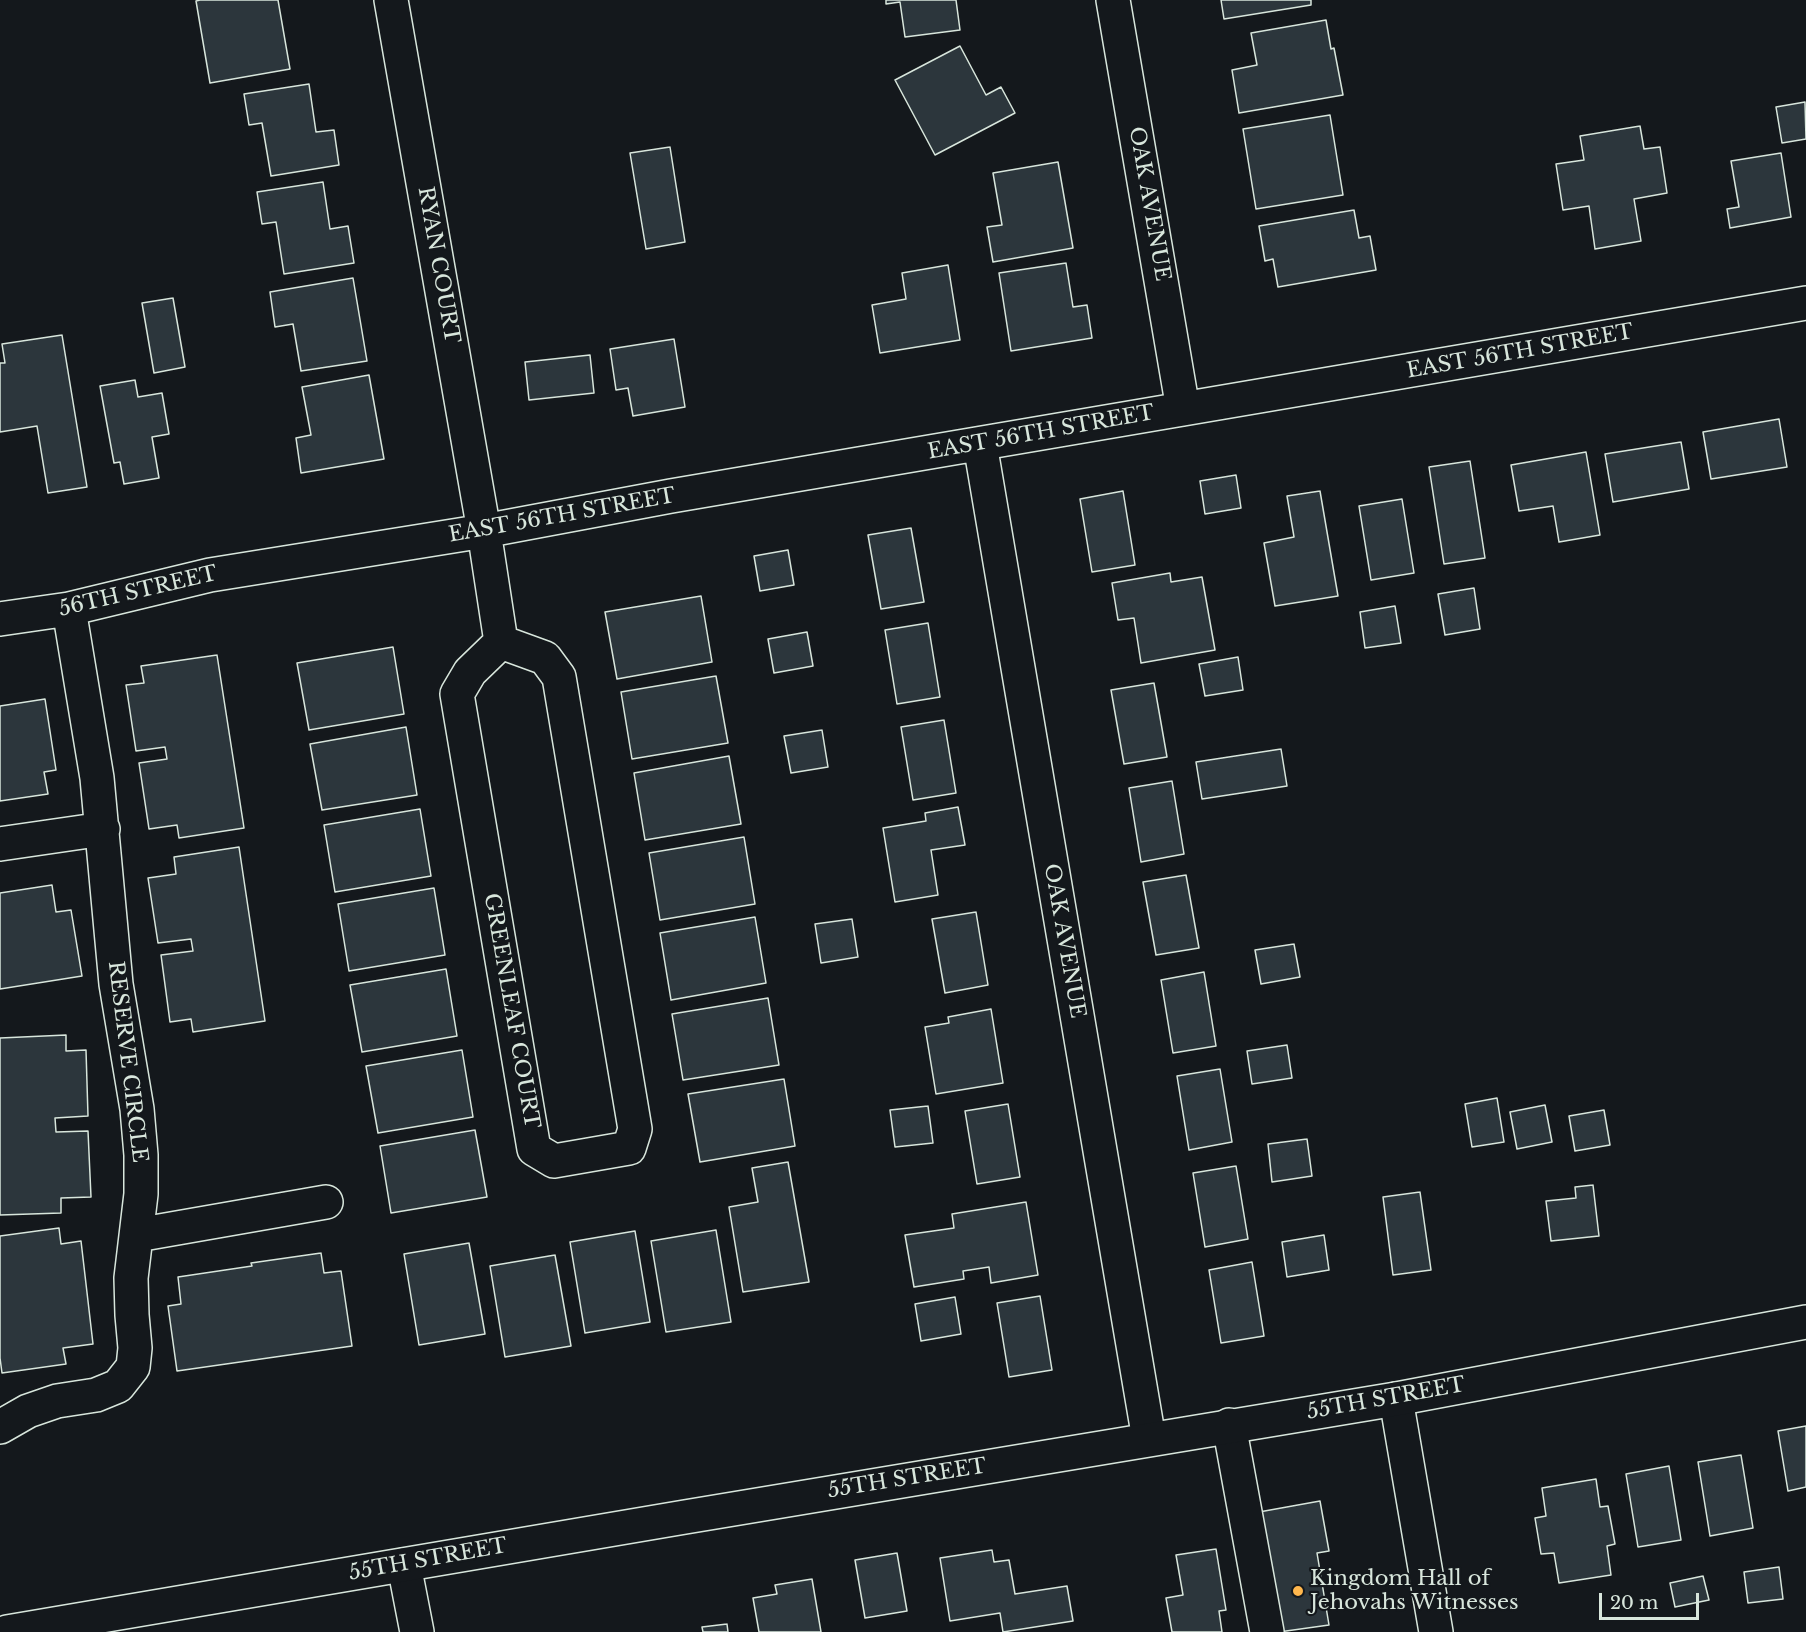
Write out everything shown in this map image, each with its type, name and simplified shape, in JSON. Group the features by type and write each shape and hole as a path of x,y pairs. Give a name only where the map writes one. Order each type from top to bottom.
{"street":[{"name":"RYAN COURT","path":"391,0 484,531"},
{"name":"OAK AVENUE","path":"1113,0 1184,409"},
{"name":"EAST 56TH STREET","path":"277,563 484,531 671,496 1806,303"},
{"name":"OAK AVENUE","path":"980,444 1149,1439"},
{"path":"484,531 501,642"},
{"name":"56TH STREET","path":"0,619 69,609 210,575 277,563"},
{"name":"RESERVE CIRCLE","path":"0,1427 28,1411 57,1401 96,1395 118,1386 133,1367 135,1348 131,1278 141,1194 137,1109 116,984 97,778 69,609"},
{"name":"GREENLEAF COURT","path":"501,642 545,658 559,677 635,1129 629,1148 554,1161 534,1149 457,694 470,672 501,642"},
{"path":"0,844 103,829"},
{"path":"137,1234 326,1202"},
{"name":"55TH STREET","path":"8,1632 1229,1425 1396,1399 1806,1322"},
{"path":"1396,1399 1436,1632"},
{"path":"1229,1425 1267,1632"},
{"path":"404,1564 417,1632"}],"building":[{"path":"278,0 290,69 210,83 196,1"},
{"path":"886,0 956,0 960,30 905,37 900,2 886,4"},
{"path":"1221,0 1311,0 1311,5 1224,19"},
{"path":"1326,20 1343,95 1239,113 1232,70 1257,65 1251,33"},
{"path":"960,46 986,95 1001,87 1015,113 935,155 895,80"},
{"path":"309,84 316,132 334,130 339,165 271,176 262,123 249,125 244,94"},
{"path":"1805,102 1806,139 1782,143 1776,107"},
{"path":"1330,115 1343,195 1256,209 1243,129"},
{"path":"1640,126 1644,149 1660,147 1667,193 1634,199 1641,241 1595,249 1589,206 1563,210 1556,164 1584,160 1580,136"},
{"path":"670,147 685,242 646,249 630,153"},
{"path":"1781,153 1791,217 1730,228 1727,209 1739,207 1731,161"},
{"path":"1058,162 1073,248 993,262 987,227 1002,225 993,173"},
{"path":"323,182 330,229 348,226 354,263 284,274 276,222 262,224 257,192"},
{"path":"1354,210 1359,238 1370,236 1376,270 1278,287 1273,259 1265,261 1259,226"},
{"path":"1066,263 1073,307 1087,305 1092,338 1011,351 999,273"},
{"path":"948,265 960,340 880,353 872,305 906,299 902,273"},
{"path":"353,278 367,361 301,371 293,324 275,327 270,292"},
{"path":"173,298 185,367 154,373 142,303"},
{"path":"62,335 87,487 48,493 37,426 0,432 0,363 5,363 2,344"},
{"path":"674,339 685,407 633,416 628,388 616,390 610,349"},
{"path":"590,355 594,393 529,400 525,362"},
{"path":"369,375 384,459 301,473 296,438 311,435 302,387"},
{"path":"135,380 138,397 162,393 169,434 152,437 159,478 124,484 120,462 114,463 100,386"},
{"path":"1779,419 1787,467 1711,479 1703,432"},
{"path":"1681,442 1689,489 1613,502 1605,454"},
{"path":"1586,452 1600,535 1559,542 1553,506 1519,511 1511,465"},
{"path":"1470,461 1485,558 1444,564 1429,467"},
{"path":"1236,475 1241,508 1205,514 1200,481"},
{"path":"1123,491 1135,565 1092,572 1080,499"},
{"path":"1320,491 1338,596 1275,606 1264,543 1294,537 1287,496"},
{"path":"1402,499 1414,573 1371,580 1359,506"},
{"path":"911,528 924,602 881,609 868,535"},
{"path":"788,550 794,585 760,591 754,556"},
{"path":"1170,573 1171,582 1202,577 1215,650 1141,663 1134,618 1118,620 1112,583"},
{"path":"1474,588 1480,629 1445,635 1438,594"},
{"path":"701,596 712,662 617,679 605,612"},
{"path":"1395,606 1401,643 1365,648 1360,612"},
{"path":"928,623 940,697 897,704 885,630"},
{"path":"807,632 813,666 774,673 768,639"},
{"path":"393,647 404,714 309,730 297,663"},
{"path":"217,655 244,828 179,838 177,825 149,829 139,763 167,759 165,747 136,751 126,685 144,683 141,666"},
{"path":"1238,657 1243,690 1205,696 1199,664"},
{"path":"716,676 728,743 632,759 621,692"},
{"path":"1154,683 1167,757 1124,764 1111,690"},
{"path":"45,699 56,770 44,772 48,794 0,801 0,706"},
{"path":"944,720 956,793 913,800 901,727"},
{"path":"406,727 417,795 322,810 310,744"},
{"path":"822,730 828,767 791,773 784,736"},
{"path":"1281,749 1287,786 1202,799 1196,762"},
{"path":"729,756 741,824 645,840 634,773"},
{"path":"1172,781 1184,854 1141,862 1129,788"},
{"path":"958,807 965,845 931,850 938,895 895,902 883,828 926,821 925,813"},
{"path":"420,809 431,876 335,892 324,825"},
{"path":"744,837 755,904 660,920 649,853"},
{"path":"239,847 265,1021 193,1032 191,1019 170,1022 161,955 193,951 191,939 158,943 148,878 176,874 174,857"},
{"path":"1186,875 1199,948 1156,955 1143,882"},
{"path":"52,885 56,912 71,910 82,976 0,989 0,893"},
{"path":"434,888 445,955 349,971 338,904"},
{"path":"976,912 988,985 945,993 932,919"},
{"path":"755,917 766,983 671,1000 660,933"},
{"path":"852,919 858,957 821,963 815,924"},
{"path":"1294,944 1300,977 1261,984 1255,950"},
{"path":"446,969 457,1036 362,1052 350,985"},
{"path":"1204,972 1216,1046 1173,1053 1161,980"},
{"path":"768,998 779,1065 683,1080 672,1014"},
{"path":"991,1009 1003,1083 936,1094 925,1027 949,1023 948,1017"},
{"path":"66,1035 66,1051 86,1050 88,1116 55,1118 56,1132 88,1131 91,1197 61,1198 61,1213 0,1215 0,1038"},
{"path":"1287,1045 1292,1078 1252,1084 1247,1051"},
{"path":"462,1050 473,1117 378,1133 366,1066"},
{"path":"1220,1069 1232,1142 1189,1150 1177,1076"},
{"path":"784,1079 795,1146 700,1162 688,1094"},
{"path":"1497,1098 1504,1142 1472,1147 1465,1104"},
{"path":"1008,1104 1020,1177 977,1184 965,1111"},
{"path":"1545,1105 1552,1142 1517,1149 1510,1112"},
{"path":"928,1106 933,1143 895,1147 890,1110"},
{"path":"1604,1110 1610,1145 1575,1151 1569,1116"},
{"path":"475,1130 487,1197 391,1213 380,1146"},
{"path":"1307,1139 1312,1176 1272,1182 1268,1144"},
{"path":"788,1162 809,1282 743,1292 729,1207 758,1202 752,1168"},
{"path":"1236,1166 1248,1239 1205,1247 1193,1173"},
{"path":"1593,1185 1599,1236 1551,1241 1546,1201 1576,1198 1575,1187"},
{"path":"1420,1192 1431,1270 1393,1275 1383,1197"},
{"path":"1026,1202 1038,1275 991,1283 989,1267 963,1271 964,1279 914,1287 905,1235 954,1228 952,1214"},
{"path":"59,1228 61,1244 81,1241 93,1344 63,1348 66,1364 2,1373 0,1236"},
{"path":"716,1230 731,1322 666,1332 651,1241"},
{"path":"635,1231 650,1322 585,1333 570,1242"},
{"path":"1324,1235 1329,1270 1287,1277 1282,1242"},
{"path":"469,1243 485,1334 419,1345 404,1254"},
{"path":"321,1253 324,1273 341,1271 352,1346 177,1371 168,1306 181,1304 178,1277"},
{"path":"555,1255 571,1346 505,1357 490,1266"},
{"path":"1252,1262 1264,1336 1221,1343 1209,1270"},
{"path":"1040,1296 1052,1370 1009,1377 997,1303"},
{"path":"955,1297 961,1334 921,1341 915,1304"},
{"path":"1806,1426 1806,1487 1788,1491 1778,1431"},
{"path":"1741,1455 1753,1528 1710,1536 1698,1462"},
{"path":"1669,1466 1681,1540 1638,1547 1626,1474"},
{"path":"1596,1479 1600,1507 1608,1506 1615,1544 1607,1546 1611,1575 1559,1583 1554,1553 1541,1554 1535,1518 1546,1516 1542,1488"},
{"name":"Kingdom Hall of Jehovahs Witnesses","path":"1320,1501 1329,1551 1317,1553 1329,1625 1279,1632 1248,1514"},
{"path":"1216,1549 1226,1610 1219,1611 1222,1632 1172,1632 1166,1598 1183,1595 1176,1555"},
{"path":"992,1550 994,1562 1009,1560 1015,1594 1067,1586 1073,1621 1003,1632 1000,1613 950,1621 940,1558"},
{"path":"897,1553 907,1611 865,1618 855,1560"},
{"path":"1779,1567 1783,1599 1748,1603 1744,1572"},
{"path":"1703,1576 1709,1600 1675,1607 1670,1583"},
{"path":"812,1579 821,1632 759,1632 753,1598 777,1594 775,1585"},
{"path":"727,1624 728,1632 703,1632 702,1627"}],"place":[{"name":"Kingdom Hall of Jehovahs Witnesses","path":"1298,1591"}]}
